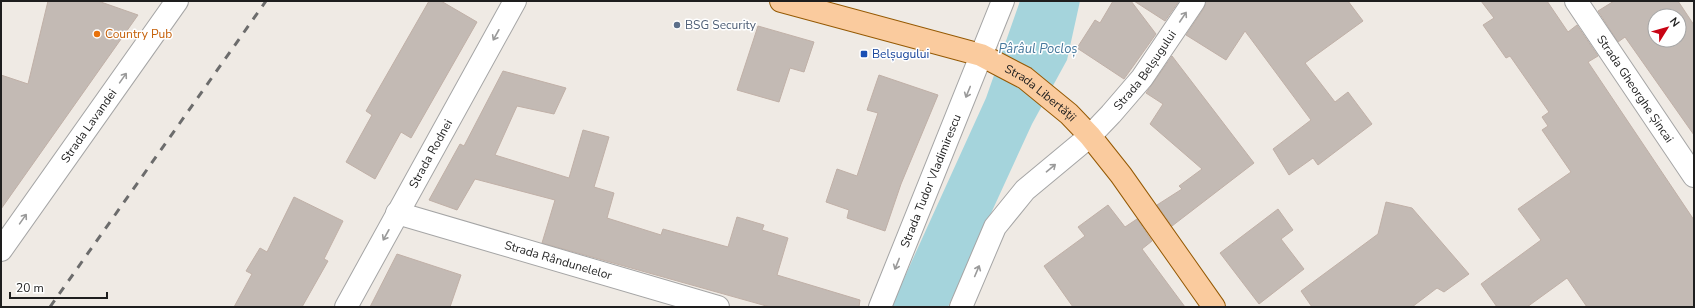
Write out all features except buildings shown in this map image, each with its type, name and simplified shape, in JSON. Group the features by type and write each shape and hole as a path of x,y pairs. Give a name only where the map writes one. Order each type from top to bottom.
{"main road":[{"name":"Strada Libertății","path":"781,1 987,58 1024,78 1069,114 1090,136 1121,175 1214,307"}],"street":[{"name":"Strada Lavandei","path":"1,250 177,1"},
{"name":"Strada Rodnei","path":"346,307 515,1"},
{"name":"Strada Tudor Vladimirescu","path":"880,307 987,58 1003,1"},
{"name":"Strada Belșugului","path":"1090,136 1142,78 1194,1"},
{"name":"Strada Gheorghe Șincai","path":"1576,1 1694,176"},
{"path":"961,307 995,227 1025,190 1090,136"},
{"name":"Strada Rândunelelor","path":"397,213 718,307"}],"water":[{"name":"Pârâul Pocloș","path":"1020,1 1080,1 1067,60 1032,124 948,307 891,307 986,98"}],"railway":[{"path":"50,307 266,1"}],"place":[{"name":"BSG Security","path":"677,25"},
{"name":"Country Pub","path":"97,34"},
{"name":"Belșugului","path":"864,54"}]}
